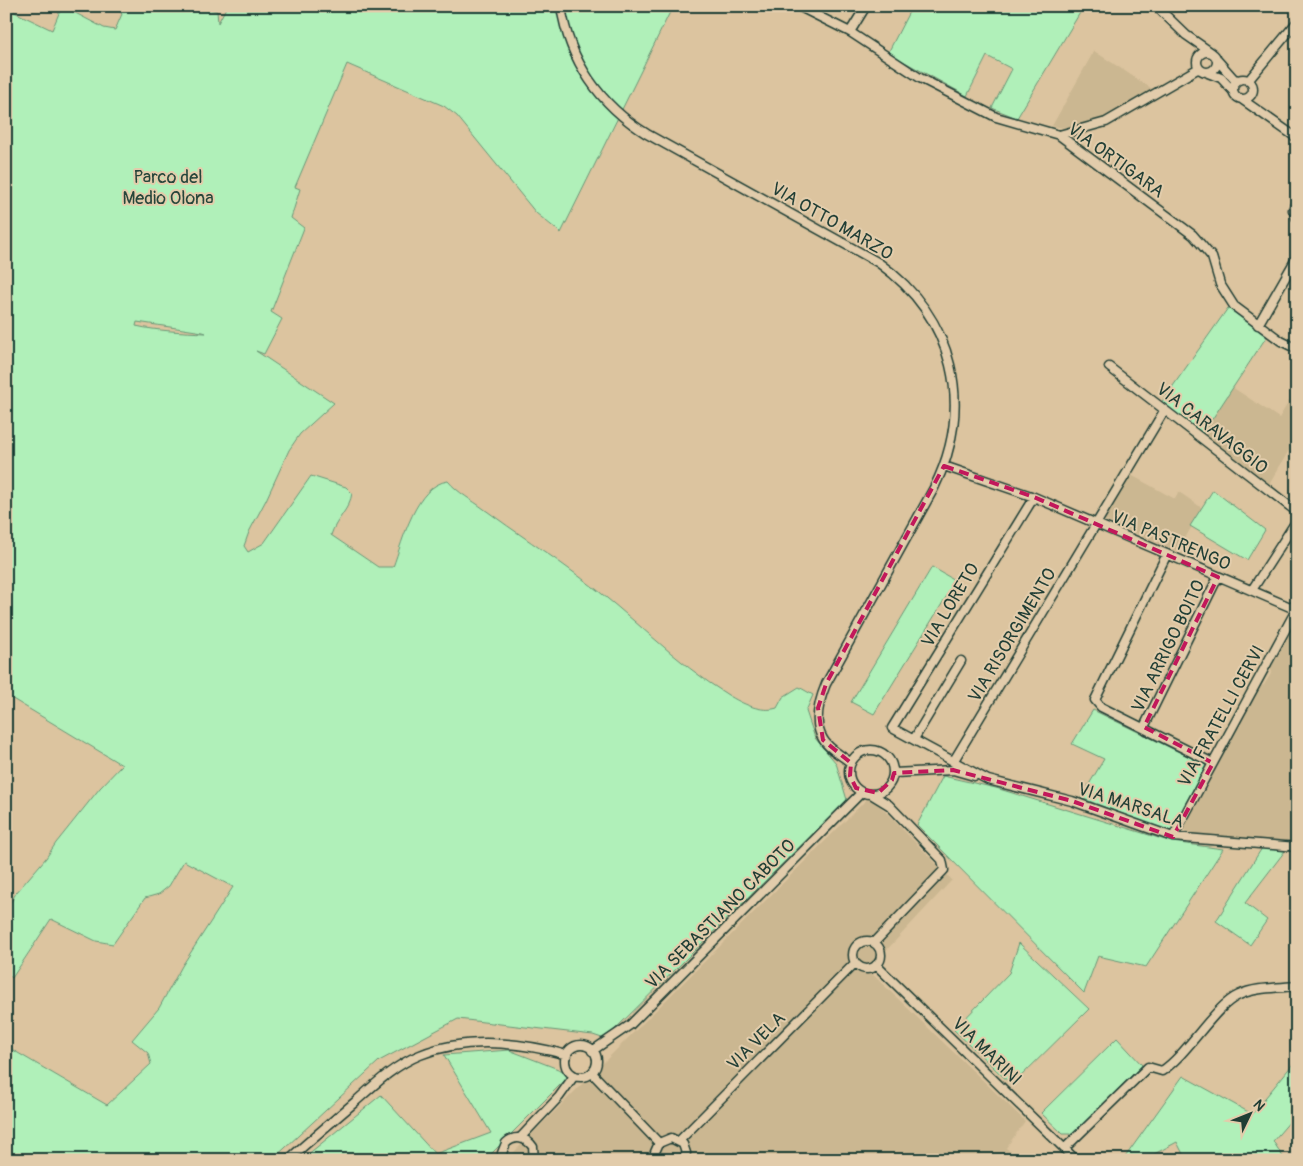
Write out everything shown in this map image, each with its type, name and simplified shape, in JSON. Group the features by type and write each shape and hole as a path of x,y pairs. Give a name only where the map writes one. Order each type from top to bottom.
{"street":[{"name":"VIA OTTO MARZO","path":"561,6 566,30 579,65 592,86 617,113 647,134 879,263 900,280 918,300 939,334 953,378 954,425 944,466 934,488 822,693 818,720 823,740 851,763"},
{"name":"VIA ORTIGARA","path":"798,6 850,32 920,78 996,117 1059,135 1193,235 1212,257 1225,295 1243,314 1281,341 1297,349"},
{"path":"850,32 866,6"},
{"path":"1156,6 1186,35 1212,53 1234,79 1248,81"},
{"path":"1248,81 1297,22"},
{"path":"1186,35 1194,48 1198,59 1198,68"},
{"path":"1198,59 1205,52 1212,53"},
{"path":"1208,73 1214,70 1218,62"},
{"path":"1059,135 1106,122 1198,68"},
{"path":"1198,68 1221,78 1240,98 1297,138"},
{"path":"1233,91 1234,84 1239,80"},
{"path":"1248,81 1258,110"},
{"path":"1240,98 1249,96 1252,90"},
{"path":"1297,199 1293,210 1297,219"},
{"path":"1258,325 1297,257"},
{"name":"VIA CARAVAGGIO","path":"1110,368 1294,510"},
{"name":"VIA RISORGIMENTO","path":"953,762 1164,411"},
{"name":"VIA PASTRENGO","path":"944,466 1034,497 1297,610"},
{"name":"VIA LORETO","path":"892,728 1034,497"},
{"path":"1294,510 1297,501"},
{"path":"1252,590 1297,520"},
{"path":"1167,554 1095,696 1096,703 1213,763"},
{"name":"VIA ARRIGO BOITO","path":"1144,727 1218,577"},
{"name":"VIA FRATELLI CERVI","path":"1173,837 1297,610"},
{"path":"914,739 961,661"},
{"name":"VIA MARSALA","path":"892,728 988,780"},
{"path":"876,750 889,758 894,773 892,780 884,790 871,794 862,792 852,783 850,776 851,763 862,752 876,750"},
{"name":"VIA MARSALA","path":"894,773 953,770 1072,801 1173,837 1297,847"},
{"name":"VIA SEBASTIANO CABOTO","path":"567,1055 578,1046 584,1046 592,1050 630,1025 862,792"},
{"name":"VIA VELA","path":"679,1141 855,962 853,953 857,945 865,940 874,943 944,870 942,860 890,805 871,794"},
{"path":"855,962 867,969 876,965 881,954 874,943"},
{"name":"VIA MARINI","path":"876,965 1076,1160"},
{"path":"1065,1148 1148,1067 1162,1071 1174,1063 1231,1000 1246,992 1297,986"},
{"path":"288,1160 381,1078 419,1055 457,1044 515,1044 567,1055 567,1069 574,1076 584,1077 592,1073 597,1059 592,1050"},
{"path":"592,1073 660,1143"},
{"path":"520,1138 559,1097 574,1076"},
{"path":"503,1160 502,1153 506,1144 515,1138 530,1142 533,1147 534,1160"},
{"path":"657,1160 655,1152 660,1143 671,1138 679,1141 685,1148 684,1160"}],"highlighted area":[{"path":"944,466 1034,497 1218,577 1144,727 1213,763 1173,837 1072,801 953,770 894,773 892,780 878,793 856,788 850,776 851,763 823,740 818,708 826,684"}],"shaded area":[{"path":"1094,51 1154,90 1104,117 1065,128 1052,126"},
{"path":"1232,387 1279,418 1297,388 1297,436 1269,485 1203,433"},
{"path":"1131,475 1175,499 1179,492 1202,508 1178,551 1104,520"},
{"path":"1297,618 1297,845 1188,834 1183,829 1259,687 1264,685 1272,672 1269,666 1294,619"},
{"path":"870,796 952,880 868,970 1025,1121 1006,1148 1021,1160 506,1160"}],"green space":[{"name":"Parco del Medio Olona","path":"62,6 104,28 115,30 122,14 114,6 196,6 217,11 218,23 227,6 673,6 561,233 536,213 457,116 444,106 347,64 295,187 300,189 291,218 304,228 271,312 282,319 264,354 256,351 334,403 300,434 289,450 244,546 248,552 264,543 311,476 346,487 352,493 349,504 331,535 378,567 393,567 406,529 419,503 427,492 437,485 448,481 461,493 599,591 689,668 728,695 758,708 771,709 777,708 783,697 799,687 813,695 806,711 815,738 836,763 847,800 605,1039 593,1035 458,1019 379,1061 272,1160 6,1160 6,1046 107,1105 151,1064 148,1053 132,1040 159,1008 182,966 233,887 184,861 169,886 159,894 145,898 113,944 96,941 51,919 12,978 6,973 6,911 16,893 46,858 100,788 122,765 6,695 6,8 52,30","holes":["137,322 206,333 136,326"]},
{"path":"912,6 1084,6 1017,118 992,108 1012,69 987,56 967,96 888,53"},
{"path":"1228,308 1267,336 1203,433 1161,403"},
{"path":"1213,490 1265,530 1247,560 1190,526"},
{"path":"932,567 956,581 874,714 851,702"},
{"path":"1093,710 1206,765 1170,832 1081,798 1104,759 1072,744"},
{"path":"943,776 996,788 1172,842 1223,849 1146,967 1098,956 1084,993 917,825"},
{"path":"1262,848 1285,851 1245,903 1267,920 1250,945 1216,921"},
{"path":"1019,943 1089,1009 1012,1085 954,1030 1009,973"},
{"path":"1117,1038 1142,1065 1073,1134 1063,1134 1041,1113"},
{"path":"509,1050 571,1074 485,1160 301,1160 381,1095 435,1154 491,1133 444,1055"},
{"path":"1297,1059 1297,1113 1273,1141 1285,1160 1186,1160 1177,1142 1143,1160 1123,1160 1183,1076 1252,1114"}]}
